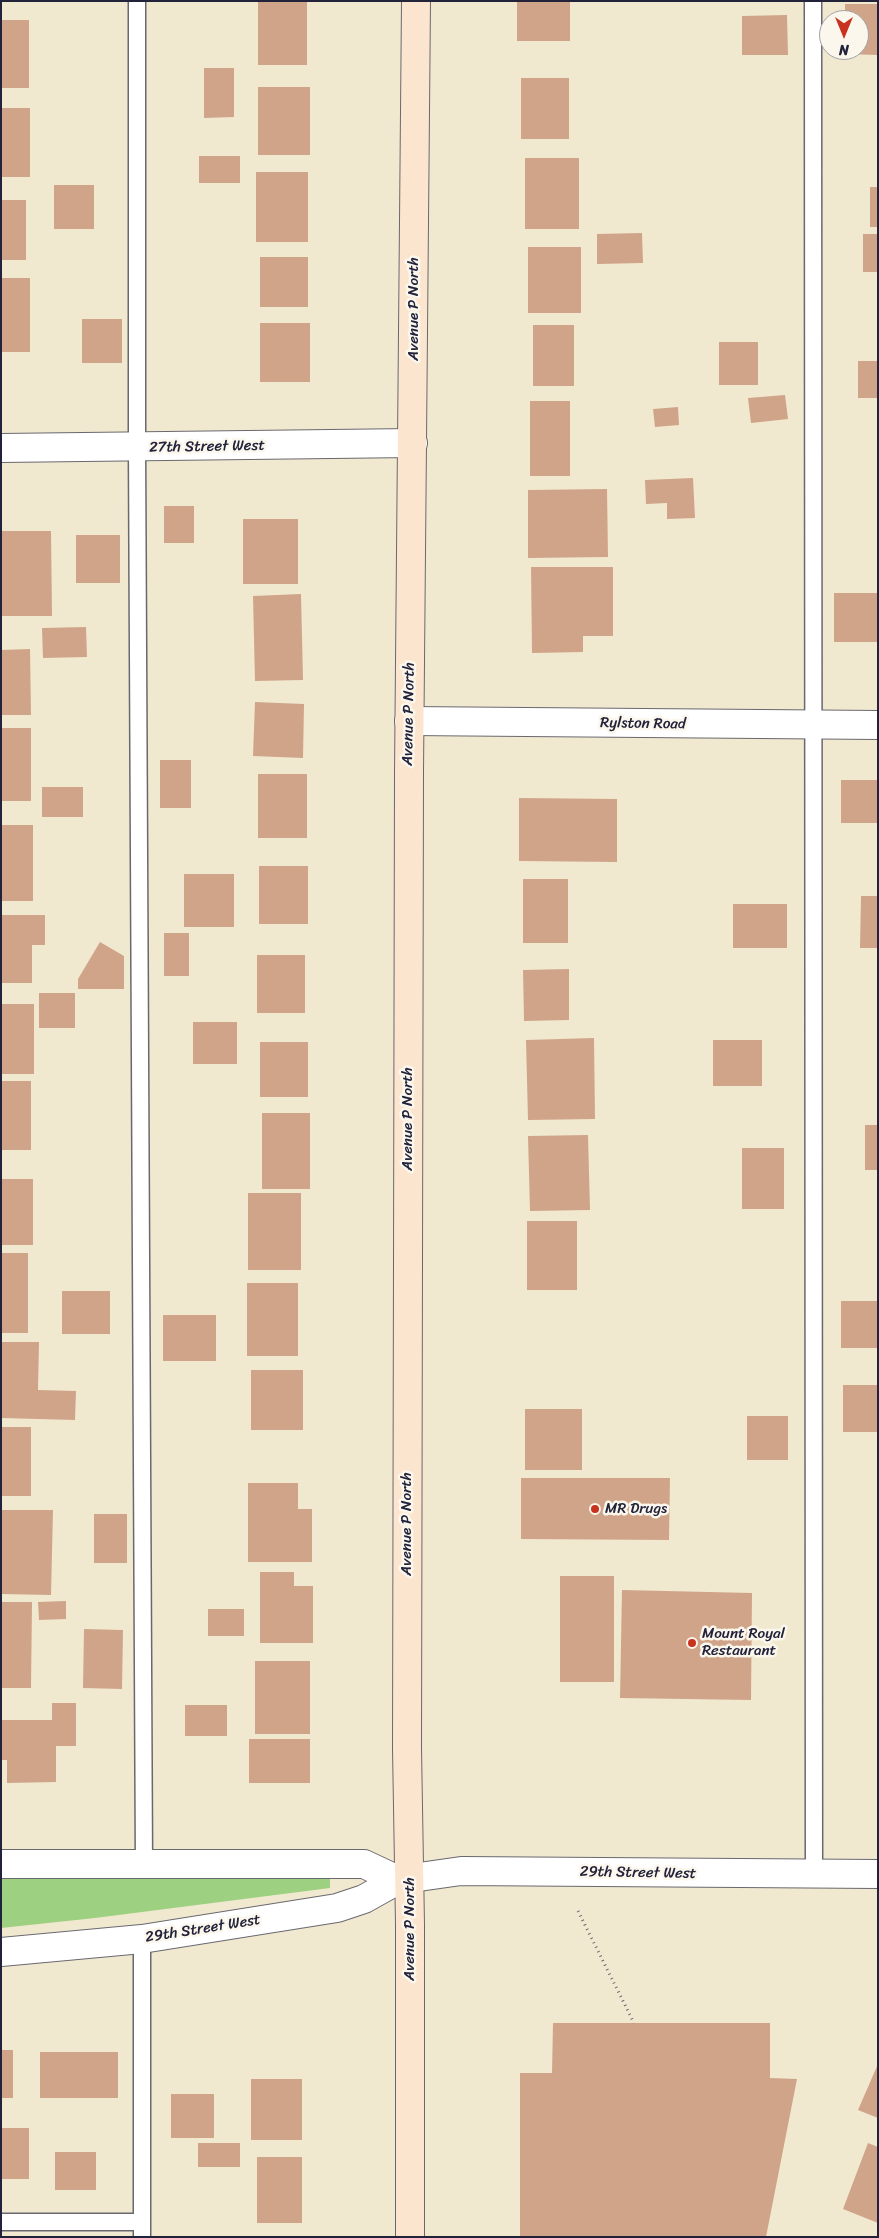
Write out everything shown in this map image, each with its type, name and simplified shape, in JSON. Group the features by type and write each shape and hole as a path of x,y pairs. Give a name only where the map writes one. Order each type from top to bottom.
{"main road":[{"name":"Avenue P North","path":"410,2237 404,1880 407,1748 409,721 416,1"}],"street":[{"name":"27th Street West","path":"1,448 137,448 413,443"},
{"name":"Rylston Road","path":"409,721 878,726"},
{"path":"1,1864 364,1864 404,1880"},
{"name":"29th Street West","path":"1,1952 142,1939 337,1908 364,1899 404,1880 461,1871 878,1874"}],"lane":[{"path":"137,1 137,448 144,1864"},
{"path":"812,1 814,1874"},
{"path":"1,2222 142,2229 142,1939"}],"path":[{"path":"578,1911 634,2023"}],"green space":[{"path":"1,1879 330,1879 330,1888 1,1928"}],"building":[{"path":"258,1 307,1 307,65 258,65"},
{"path":"517,1 570,1 570,41 517,41"},
{"path":"845,4 878,4 878,55 869,55 869,10 845,10"},
{"path":"787,15 788,55 742,55 742,16"},
{"path":"1,20 29,20 29,88 1,88"},
{"path":"204,68 234,68 234,117 204,118"},
{"path":"521,78 569,78 569,139 521,139"},
{"path":"258,87 310,87 310,155 258,155"},
{"path":"1,108 30,108 30,177 1,177"},
{"path":"199,156 240,156 240,183 199,183"},
{"path":"525,158 579,158 579,229 525,229"},
{"path":"256,172 308,172 308,242 256,242"},
{"path":"54,185 94,185 94,229 54,229"},
{"path":"870,187 878,187 878,227 870,227"},
{"path":"1,200 26,200 26,260 1,260"},
{"path":"642,233 643,263 597,264 597,234"},
{"path":"863,234 878,234 878,272 863,272"},
{"path":"528,247 581,247 581,313 528,313"},
{"path":"260,257 308,257 308,307 260,307"},
{"path":"1,278 30,278 30,352 1,352"},
{"path":"82,319 122,319 122,363 82,363"},
{"path":"260,323 310,323 310,382 260,382"},
{"path":"533,325 574,325 574,386 533,386"},
{"path":"719,342 758,342 758,385 719,385"},
{"path":"858,361 878,361 878,398 858,398"},
{"path":"785,395 788,419 751,423 748,398"},
{"path":"530,401 570,401 570,476 530,476"},
{"path":"678,407 679,425 655,427 653,409"},
{"path":"693,478 695,518 667,519 667,503 646,504 645,480"},
{"path":"607,489 608,557 528,558 528,490"},
{"path":"164,506 194,506 194,543 164,543"},
{"path":"243,519 298,519 298,584 243,584"},
{"path":"1,531 51,531 52,616 1,616"},
{"path":"76,535 120,535 120,583 76,583"},
{"path":"531,567 613,567 613,636 583,636 583,652 532,653"},
{"path":"834,593 878,593 878,642 834,642"},
{"path":"301,594 303,680 255,681 253,596"},
{"path":"86,627 87,657 43,658 42,628"},
{"path":"30,649 31,715 1,715 1,650"},
{"path":"255,702 304,704 303,758 253,756"},
{"path":"1,728 31,728 31,801 1,801"},
{"path":"160,760 191,760 191,808 160,808"},
{"path":"258,774 307,774 307,838 258,838"},
{"path":"841,780 878,780 878,823 841,823"},
{"path":"42,787 83,787 83,817 42,817"},
{"path":"519,798 617,799 617,862 519,861"},
{"path":"1,825 33,825 33,901 1,901"},
{"path":"259,866 308,866 308,924 259,924"},
{"path":"184,874 234,874 234,927 184,927"},
{"path":"523,879 568,879 568,943 523,943"},
{"path":"861,896 878,896 878,948 860,948"},
{"path":"733,904 787,904 787,948 733,948"},
{"path":"1,915 45,915 45,945 32,945 32,983 1,983"},
{"path":"164,933 189,933 189,976 164,976"},
{"path":"100,942 124,956 124,989 78,989 78,979"},
{"path":"257,955 305,955 305,1013 257,1013"},
{"path":"569,969 569,1020 524,1021 523,970"},
{"path":"39,993 75,993 75,1028 39,1028"},
{"path":"1,1004 34,1004 34,1074 1,1074"},
{"path":"193,1022 237,1022 237,1064 193,1064"},
{"path":"594,1038 595,1119 528,1120 526,1040"},
{"path":"713,1040 762,1040 762,1086 713,1086"},
{"path":"260,1042 308,1042 308,1097 260,1097"},
{"path":"1,1081 31,1081 31,1150 1,1150"},
{"path":"262,1113 310,1113 310,1189 262,1189"},
{"path":"865,1125 878,1125 878,1170 865,1170"},
{"path":"588,1135 590,1210 530,1211 528,1136"},
{"path":"742,1148 784,1148 784,1209 742,1209"},
{"path":"1,1179 33,1179 33,1245 1,1245"},
{"path":"248,1193 301,1193 301,1270 248,1270"},
{"path":"527,1221 577,1221 577,1290 527,1290"},
{"path":"1,1253 28,1253 28,1333 1,1333"},
{"path":"247,1283 298,1283 298,1356 247,1356"},
{"path":"62,1291 110,1291 110,1334 62,1334"},
{"path":"841,1301 878,1301 878,1348 841,1348"},
{"path":"163,1315 216,1315 216,1361 163,1361"},
{"path":"1,1342 39,1342 38,1390 76,1391 75,1420 1,1418"},
{"path":"251,1370 303,1370 303,1430 251,1430"},
{"path":"843,1385 878,1385 878,1432 843,1432"},
{"path":"525,1409 582,1409 582,1470 525,1470"},
{"path":"747,1416 788,1416 788,1460 747,1460"},
{"path":"1,1427 31,1427 31,1496 1,1496"},
{"name":"MR Drugs","path":"521,1478 670,1478 669,1540 521,1539"},
{"path":"248,1483 298,1483 298,1509 312,1509 312,1562 248,1562"},
{"path":"1,1510 53,1510 51,1595 1,1594"},
{"path":"94,1514 127,1514 127,1563 94,1563"},
{"path":"260,1572 294,1572 294,1586 313,1586 313,1643 260,1643"},
{"path":"560,1576 614,1576 614,1682 560,1682"},
{"path":"622,1590 752,1593 751,1700 620,1698"},
{"path":"66,1601 66,1619 39,1620 38,1602"},
{"path":"1,1602 32,1602 31,1688 1,1688"},
{"path":"208,1609 244,1609 244,1636 208,1636"},
{"path":"84,1629 123,1630 122,1689 83,1688"},
{"path":"255,1661 310,1661 310,1734 255,1734"},
{"path":"52,1703 76,1703 76,1746 56,1746 56,1782 7,1783 7,1760 1,1760 1,1720 52,1720"},
{"path":"185,1705 227,1705 227,1736 185,1736"},
{"path":"249,1739 310,1739 310,1783 249,1783"},
{"path":"553,2023 770,2023 770,2078 797,2079 766,2237 520,2237 520,2073 552,2073"},
{"path":"1,2050 13,2050 13,2098 1,2098"},
{"path":"40,2052 118,2052 118,2098 40,2098"},
{"path":"878,2064 878,2118 858,2110"},
{"path":"251,2079 302,2079 302,2140 251,2140"},
{"path":"171,2094 214,2094 214,2138 171,2138"},
{"path":"1,2128 29,2128 29,2179 1,2179"},
{"path":"198,2143 240,2143 240,2167 198,2167"},
{"path":"868,2143 878,2147 878,2223 843,2209"},
{"path":"55,2152 96,2152 96,2190 55,2190"},
{"path":"257,2157 302,2157 302,2223 257,2223"}],"place":[{"name":"MR Drugs","path":"595,1509"},
{"name":"Mount Royal Restaurant","path":"692,1643"}]}
